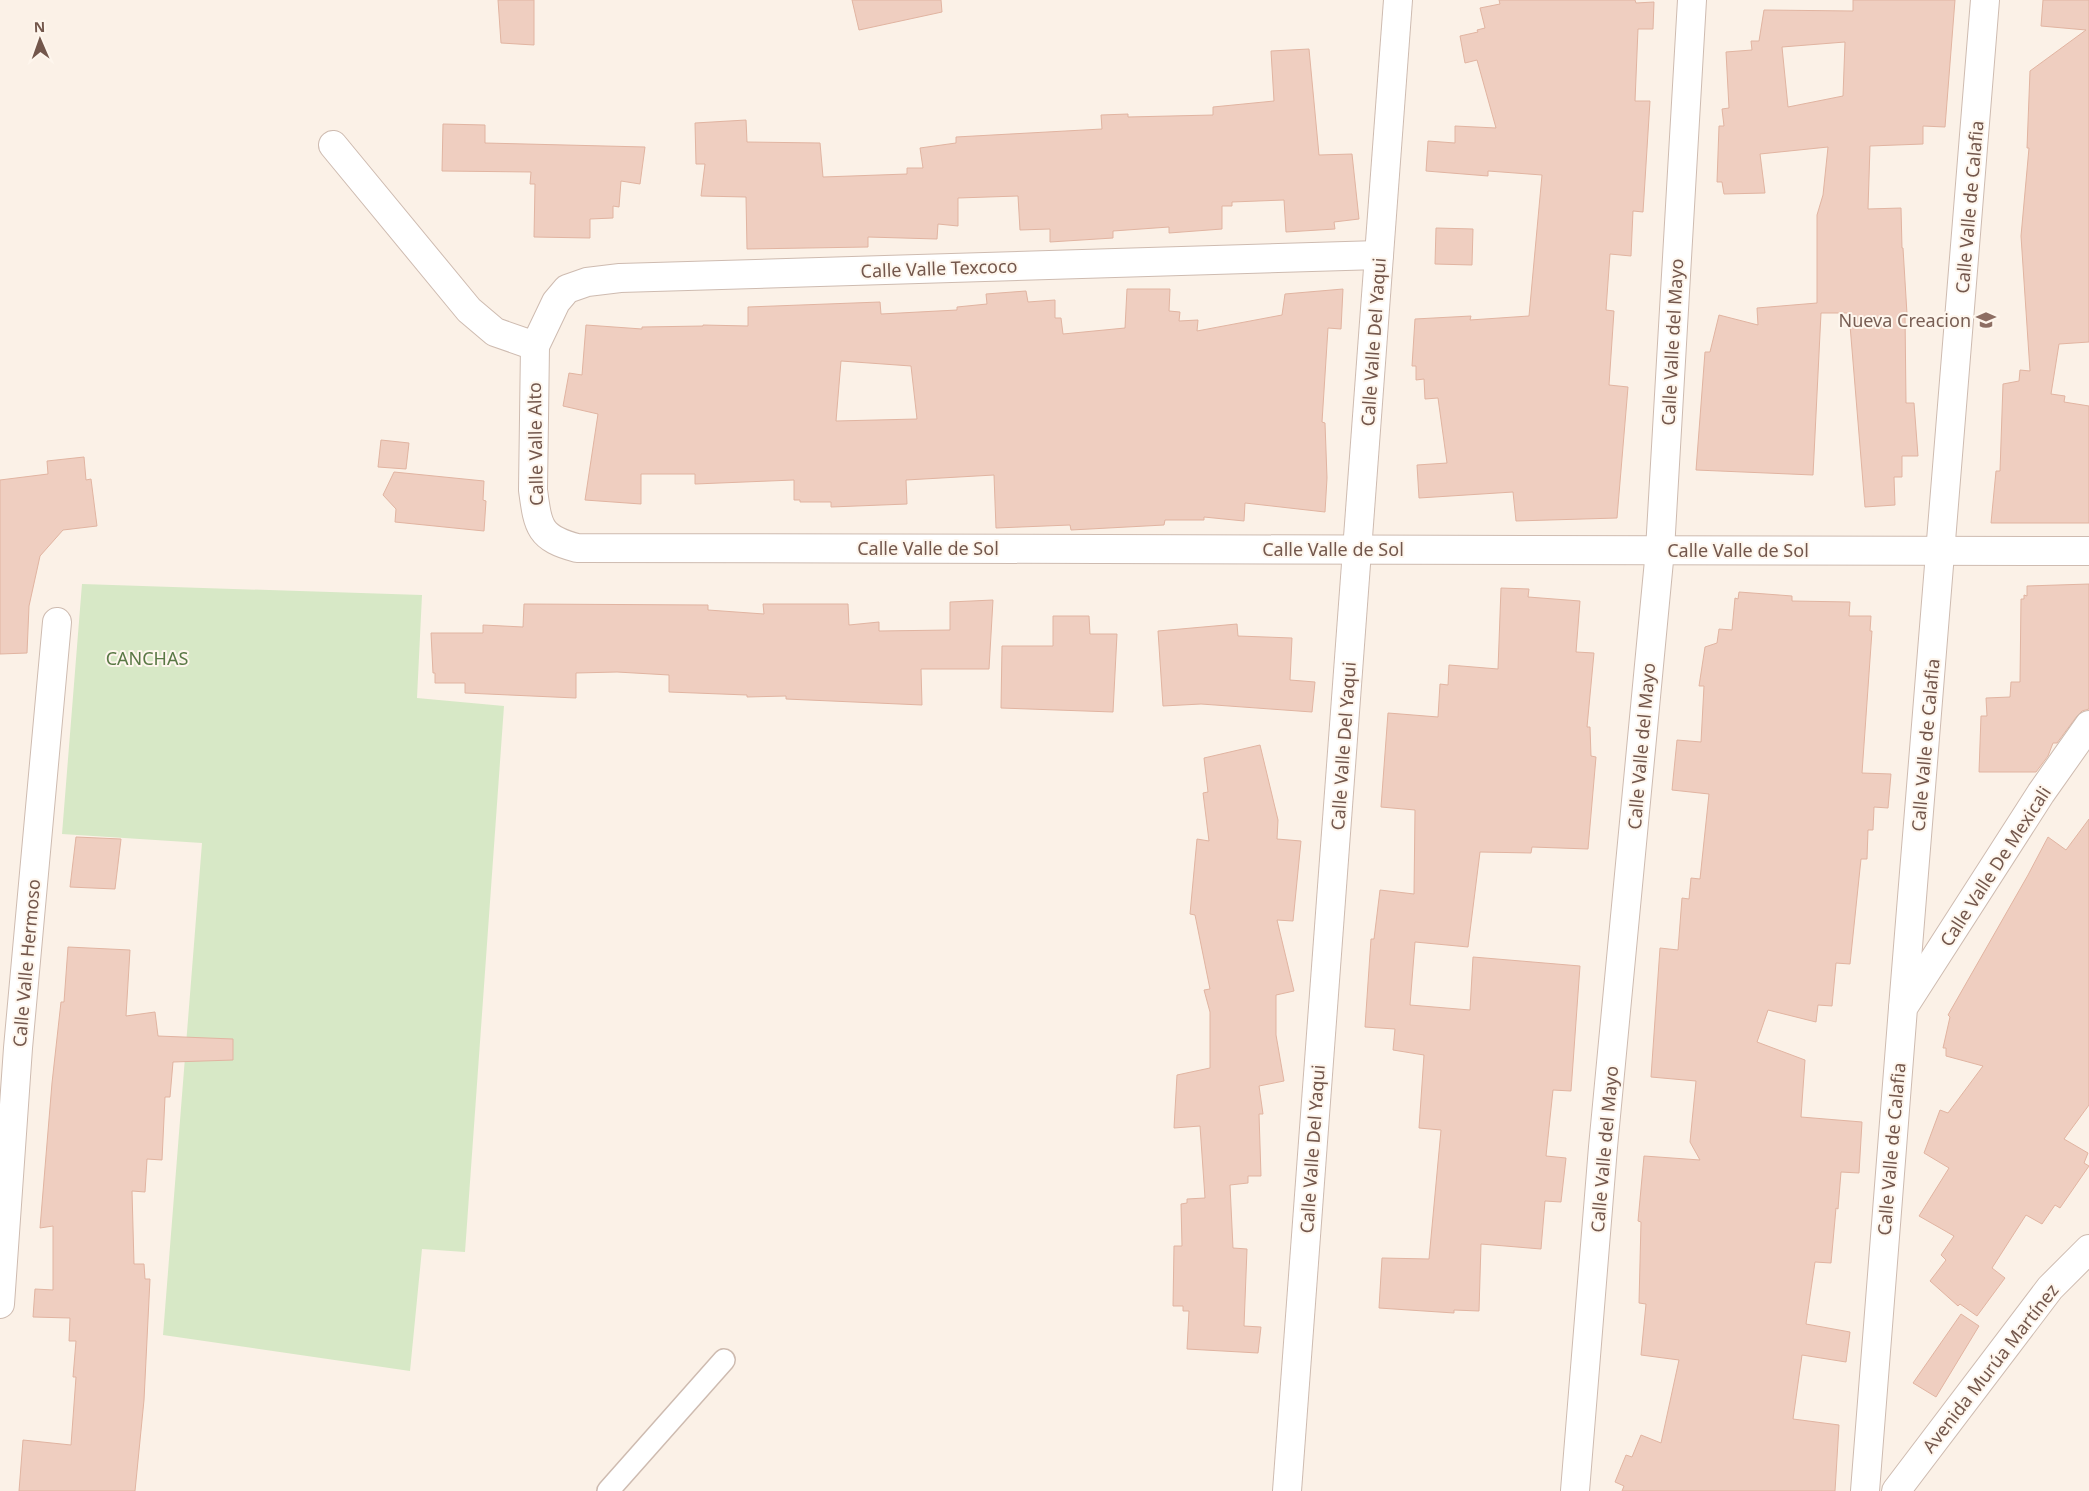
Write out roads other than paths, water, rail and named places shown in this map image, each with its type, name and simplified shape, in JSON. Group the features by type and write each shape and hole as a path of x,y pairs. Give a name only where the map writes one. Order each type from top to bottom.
{"street":[{"name":"Calle Valle Del Yaqui","path":"1287,1491 1298,1326 1359,549 1378,255 1398,0"},
{"name":"Calle Valle del Mayo","path":"1575,1491 1604,1137 1660,550 1692,0"},
{"name":"Calle Valle de Calafia","path":"1865,1491 1985,0"},
{"path":"333,145 469,310 495,332 535,346"},
{"name":"Calle Valle Texcoco","path":"535,346 556,302 567,289 587,282 620,278 1378,255"},
{"name":"Calle Valle Alto","path":"535,346 533,490 536,514 543,532 558,543 577,548"},
{"name":"Calle Valle de Sol","path":"577,548 2089,551"},
{"name":"Calle Valle Hermoso","path":"0,1304 9,1049 57,622"},
{"name":"Calle Valle De Mexicali","path":"1903,1008 2041,793 2089,724"},
{"name":"Avenida Murúa Martínez","path":"1896,1491 2050,1288 2089,1249"}],"lane":[{"path":"608,1491 724,1360"}],"place":[{"name":"Nueva Creacion","path":"1986,320"}],"park label":[{"name":"CANCHAS","path":"147,658"}]}
